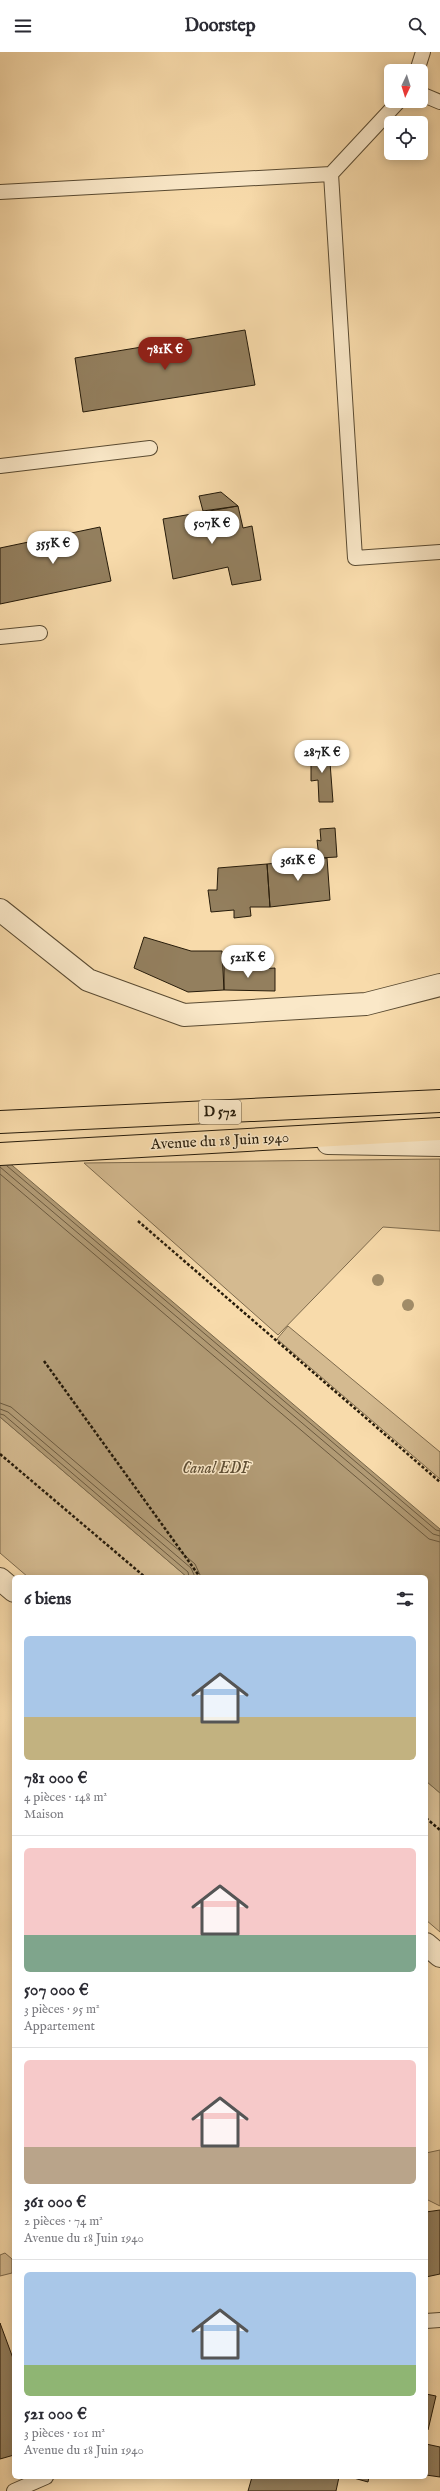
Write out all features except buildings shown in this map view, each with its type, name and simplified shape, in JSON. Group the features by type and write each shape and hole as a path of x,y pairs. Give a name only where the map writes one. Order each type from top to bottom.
{"main road":[{"name":"Avenue du 18 Juin 1940","path":"0,1122 440,1101"},
{"name":"Avenue du 18 Juin 1940","path":"0,1154 440,1129"}],"street":[{"path":"0,910 88,980 184,1015 366,1004 440,985"},
{"path":"239,1140 385,1146 440,1145"},
{"path":"0,1579 12,1589"},
{"path":"428,1946 440,1956"}],"lane":[{"path":"419,64 423,52"},
{"path":"428,97 440,102"},
{"path":"0,192 331,174 392,108"},
{"path":"331,174 355,558 440,552"},
{"path":"0,466 150,448"},
{"path":"0,638 40,633"},
{"path":"428,2321 440,2320"},
{"path":"14,2491 41,2479"}],"path":[{"path":"138,1221 440,1482"},
{"path":"44,1361 199,1575"},
{"path":"0,1454 143,1575"},
{"path":"428,1820 440,1830"}],"shaded area":[{"path":"440,1159 440,1231 383,1227 278,1335 84,1163"},
{"path":"288,1326 440,1452 440,1479 277,1339"},
{"path":"0,1417 185,1575 26,1575 0,1553"},
{"path":"428,1783 440,1793 440,1932 428,1922"},
{"path":"440,2150 440,2206 428,2200 428,2153"},
{"path":"5,2253 12,2259 12,2273 0,2276 0,2255"}],"water":[{"name":"Canal EDF","path":"0,1155 440,1529 440,1793 428,1783 428,1575 185,1575 0,1417"}]}
